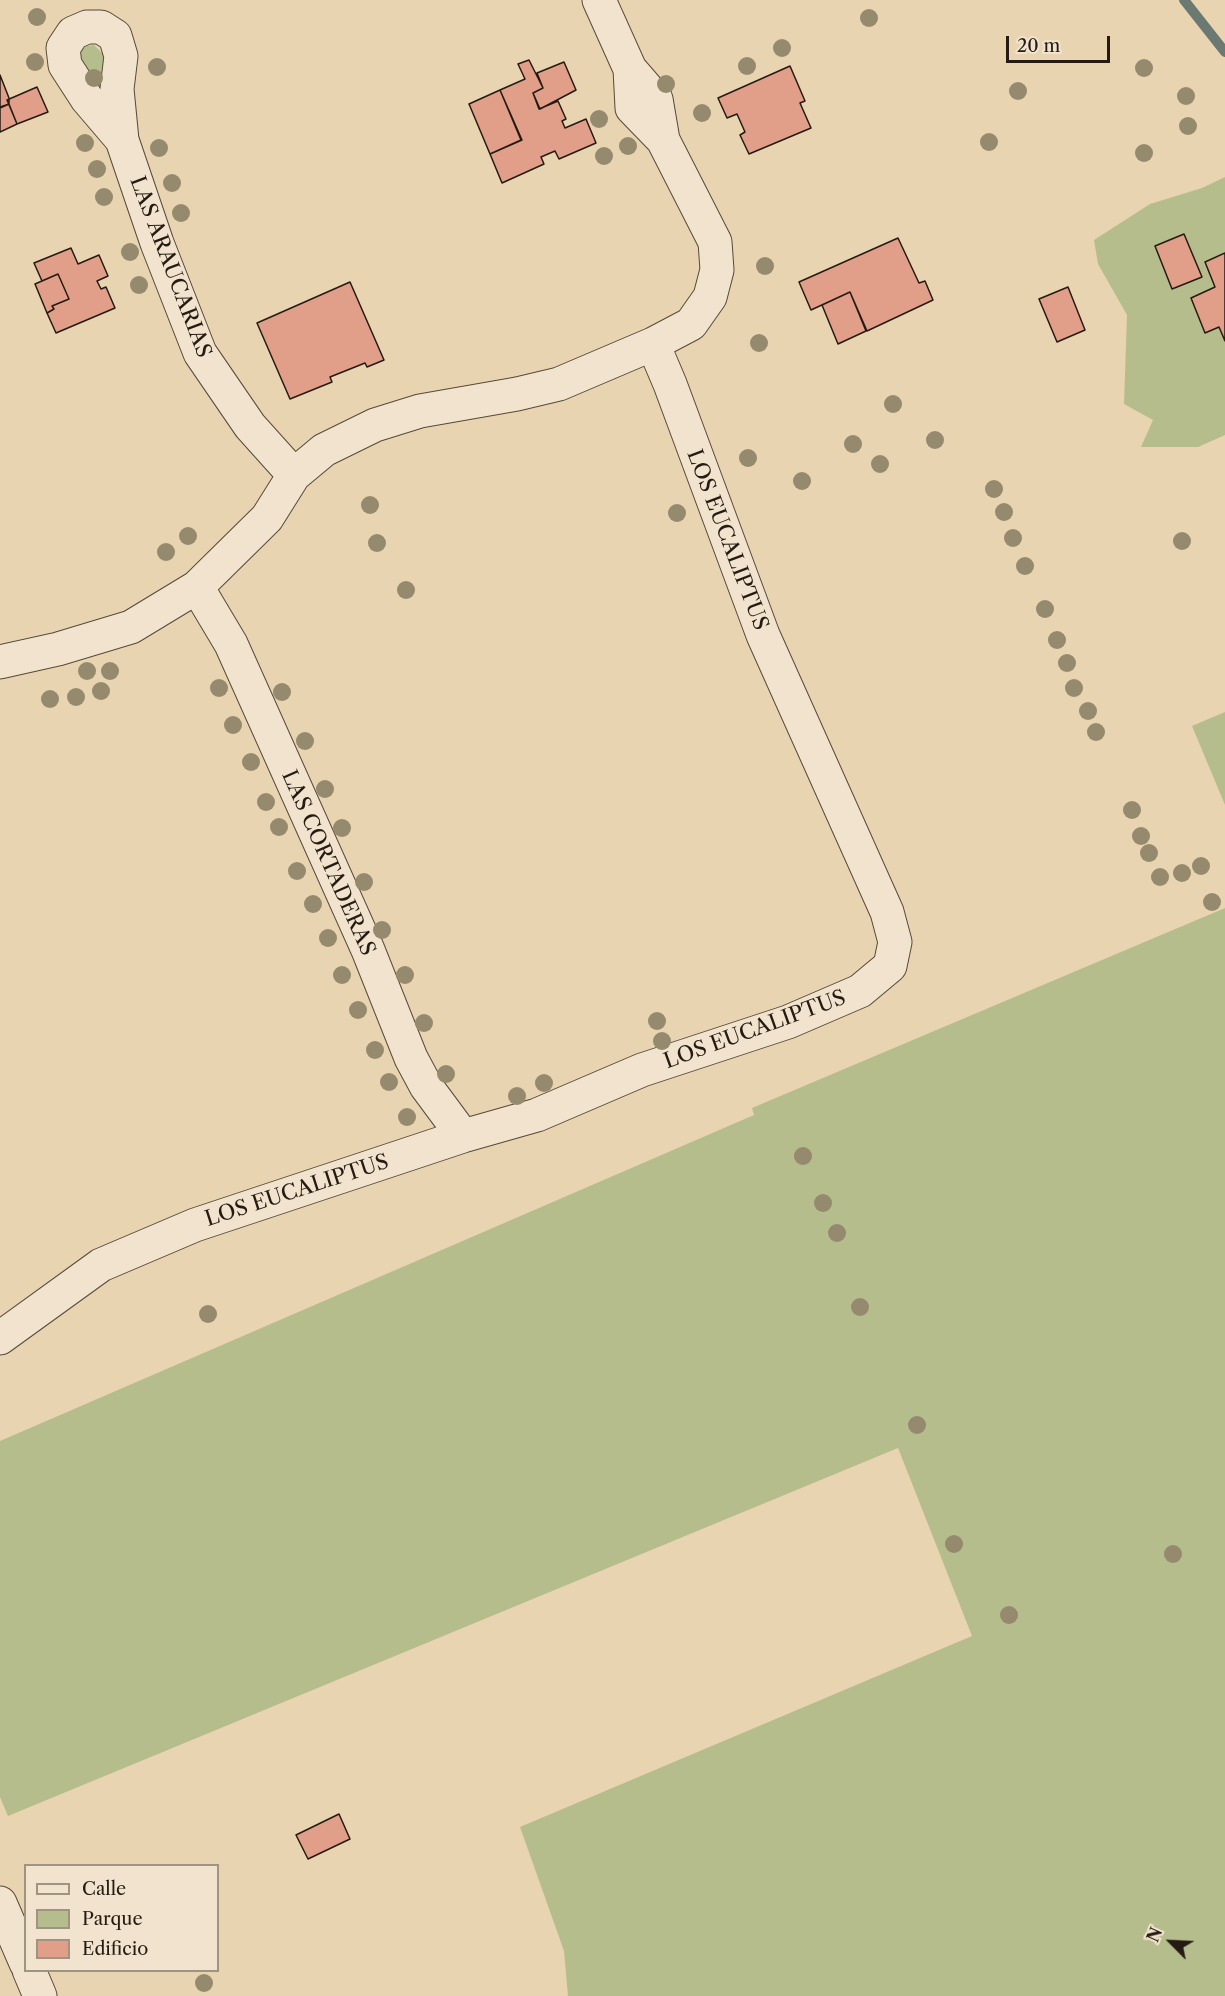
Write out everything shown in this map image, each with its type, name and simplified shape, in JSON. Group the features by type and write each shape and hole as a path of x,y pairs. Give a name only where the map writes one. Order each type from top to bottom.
{"street":[{"path":"0,662 58,649 131,627 197,588 267,518 294,475 324,450 375,425 420,411 517,394 559,384 653,344 692,324 710,297 717,270 715,242 663,140 656,99 630,69 599,0"},
{"name":"LAS ARAUCARIAS","path":"122,140 157,243 200,353 250,426 294,475"},
{"name":"LOS EUCALIPTUS","path":"0,1338 102,1264 195,1225 463,1136 537,1115 642,1070 788,1022 860,991 890,966 896,942 887,912 763,634 653,344"},
{"name":"LAS CORTADERAS","path":"197,588 231,644 368,950 411,1058 426,1086 463,1136"},
{"path":"0,1903 24,1958"},
{"path":"29,1972 40,1996"}],"green space":[{"path":"94,45 102,53 107,63 100,94 78,63 80,51 87,46"},
{"path":"1225,177 1225,259 1222,259 1211,296 1225,323 1225,435 1198,447 1141,447 1153,420 1124,404 1127,315 1098,264 1094,240 1150,204 1202,188"},
{"path":"1225,712 1225,805 1192,726"},
{"path":"1225,908 1225,1996 568,1996 564,1951 520,1827 972,1636 898,1448 8,1816 0,1797 0,1441 754,1115 752,1108"}],"building":[{"path":"529,60 543,88 533,93 539,109 558,101 566,119 562,121 565,128 586,119 596,143 559,159 555,151 541,157 544,164 502,183 490,154 522,140 500,90 525,79 518,64"},
{"path":"564,62 576,90 540,109 533,93 543,88 537,73"},
{"path":"790,66 805,101 800,103 811,128 749,154 740,135 745,132 737,114 727,118 718,98"},
{"path":"0,75 9,104 0,108"},
{"path":"37,87 48,112 17,124 7,100"},
{"path":"500,90 521,140 490,154 469,104"},
{"path":"9,104 17,124 0,132 0,107"},
{"path":"1184,234 1202,277 1172,289 1155,246"},
{"path":"898,238 919,283 925,281 933,300 867,331 850,292 811,310 799,282"},
{"path":"71,248 78,264 99,255 108,276 97,281 101,289 106,287 115,308 56,333 47,313 54,309 52,306 69,299 58,274 42,281 34,263"},
{"path":"1225,253 1225,341 1219,327 1205,333 1191,298 1215,287 1205,262"},
{"path":"58,274 69,299 52,306 54,309 47,313 35,284"},
{"path":"350,282 384,360 367,367 365,363 330,377 332,382 290,399 257,323"},
{"path":"1068,287 1085,330 1057,342 1039,299"},
{"path":"850,292 866,331 838,344 822,305"},
{"path":"339,1814 350,1839 308,1859 296,1835"}],"waterway":[{"path":"1184,0 1225,52"}]}
